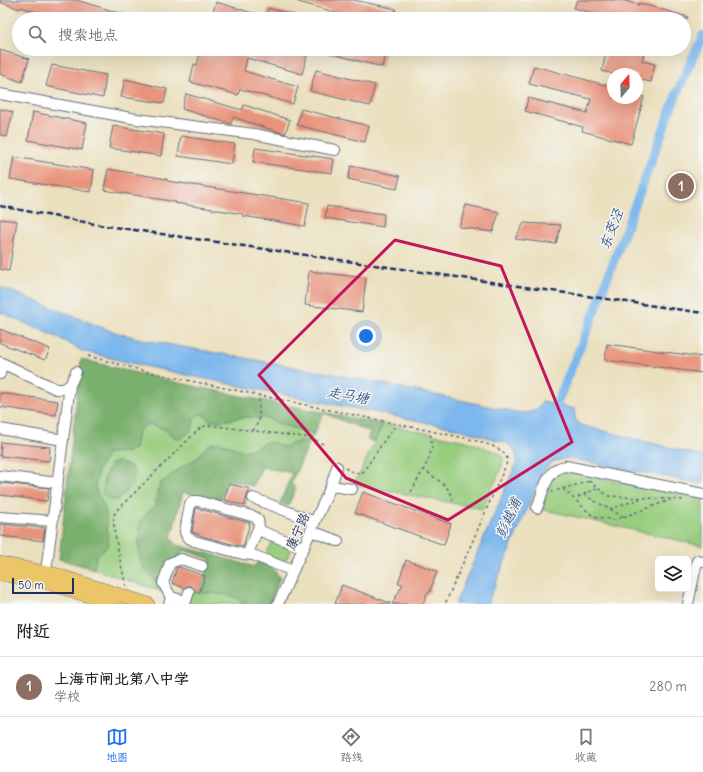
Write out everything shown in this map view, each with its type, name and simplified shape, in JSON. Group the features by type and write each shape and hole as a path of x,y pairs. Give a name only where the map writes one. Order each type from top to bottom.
{"main road":[{"path":"0,563 46,572 148,604"},
{"path":"0,574 51,584 114,604"}],"street":[{"path":"0,94 137,119 254,134 335,150"},
{"path":"0,374 1,363 56,390 64,389 70,386"},
{"path":"46,572 70,386 76,372"},
{"path":"0,429 63,440"},
{"path":"537,508 549,476 560,466 703,494"},
{"name":"康宁路","path":"278,604 331,486 337,467"},
{"path":"0,476 58,482"},
{"path":"331,486 352,489"},
{"path":"253,498 313,526 338,541"},
{"path":"248,553 258,530 259,523 255,518 198,501 193,501 190,504 185,532 187,537 201,543 243,554 248,553 293,571"},
{"path":"0,517 53,521"},
{"path":"258,530 304,548"},
{"path":"189,592 186,601 170,600 163,583 170,563 181,559 202,566"},
{"path":"688,604 697,561 703,562"}],"path":[{"path":"88,356 148,372 487,444 505,453 507,459 506,465 445,604"},
{"path":"253,431 259,421 259,396"},
{"path":"337,467 343,467 355,473 363,472 397,424"},
{"path":"128,598 114,515 117,510 199,428 207,425 312,438 323,444"},
{"path":"411,492 428,461 432,448 430,431"},
{"path":"423,469 446,485 453,500"},
{"path":"542,495 609,475"},
{"path":"589,481 608,496 690,501"},
{"path":"578,497 598,488"},
{"path":"563,489 593,516 614,520 670,500"},
{"path":"584,495 624,516"},
{"path":"610,509 642,498"}],"highlighted area":[{"path":"395,240 501,266 572,442 448,520 346,478 259,375"}],"green space":[{"path":"81,359 194,386 383,424 374,442 367,439 370,432 324,413 314,434 283,425 266,418 243,417 222,421 210,421 205,415 199,414 194,420 192,430 181,439 176,438 164,429 148,424 138,431 135,449 128,452 108,453 98,470 95,488 105,508 109,545 96,556 94,569 59,559"},
{"path":"199,414 222,421 243,417 266,418 283,425 314,434 311,440 299,441 285,447 266,442 253,449 243,451 223,443 204,449 197,458 161,483 157,492 156,504 141,520 139,549 142,564 163,592 94,569 105,508 95,488 98,470 108,453 128,452 137,441 138,431 148,424 164,429 176,438 192,430 194,420","holes":["111,464 129,486 126,493 103,484 105,475"]},
{"path":"383,424 466,441 499,453 503,458 502,466 483,509 353,484 359,475"},
{"path":"311,440 291,483 296,488 288,506 280,503 292,473 262,467 253,486 227,480 220,502 183,492 171,538 178,545 255,567 257,562 272,567 280,578 269,604 243,604 234,597 199,593 210,559 183,550 180,557 158,583 148,573 141,562 138,544 141,520 156,504 157,492 161,483 180,468 197,458 210,444 217,442 243,451 253,449 266,442 285,447 299,441"},
{"path":"118,462 130,466 135,473 129,488 117,500 109,500 103,495 103,487 111,464"},
{"path":"563,471 703,499 703,546 541,509 553,476"},
{"path":"273,540 290,547 291,551 287,558 282,562 269,556 267,551"},
{"path":"192,590 233,596 239,599 243,604 195,604 188,602"}],"water":[{"path":"0,287 111,331 144,340 345,376 521,413 534,411 543,401 575,409 575,419 580,425 703,456 703,484 567,458 552,462 542,473 487,604 455,604 516,464 515,452 507,443 455,428 230,384 82,351 63,340 0,312"}],"building":[{"path":"0,0 76,0 116,12 36,12 21,7 20,9 0,2"},
{"path":"299,0 354,0 396,9 395,12 331,12 298,2"},
{"path":"577,0 622,0 670,12 589,12 574,8"},
{"path":"216,2 249,12 213,12"},
{"path":"268,8 283,12 267,12"},
{"path":"0,50 12,54 12,56 19,56 29,59 22,82 0,74"},
{"path":"199,56 307,56 302,74 247,58 244,71 298,87 293,104 240,89 238,95 190,82 194,64 197,65"},
{"path":"340,56 384,56 382,67"},
{"path":"605,56 643,56 642,61 655,64 651,82 643,80 643,68 607,68 607,72 602,71"},
{"path":"52,65 106,75 103,98 46,86"},
{"path":"534,66 607,85 607,104 642,104 631,144 582,131 583,127 525,111 528,98 587,113 591,99 529,84"},
{"path":"316,70 375,85 370,106 310,91"},
{"path":"125,79 167,89 164,103 121,97"},
{"path":"186,94 242,110 244,105 290,120 285,134 233,117 231,124 182,109"},
{"path":"0,109 13,112 7,137 0,135"},
{"path":"301,109 369,126 365,142 297,125"},
{"path":"33,112 87,123 82,150 28,140"},
{"path":"113,126 164,134 161,156 109,148"},
{"path":"181,136 235,144 232,164 178,156"},
{"path":"255,148 334,159 332,173 253,162"},
{"path":"14,157 94,170 91,192 10,179"},
{"path":"351,166 400,176 397,189 348,179"},
{"path":"108,169 167,179 167,181 309,203 305,226 104,190"},
{"path":"466,205 499,212 493,232 459,227"},
{"path":"327,206 384,214 383,227 325,218"},
{"path":"0,219 17,221 9,271 0,269"},
{"path":"524,223 561,225 556,244 515,239"},
{"path":"309,271 366,278 362,312 305,305"},
{"path":"0,329 50,349 45,360 0,343"},
{"path":"607,344 703,357 703,373 605,360"},
{"path":"0,393 58,401 56,415 0,407"},
{"path":"1,442 50,447 49,461 0,456"},
{"path":"0,483 49,488 47,501 0,495"},
{"path":"229,484 250,489 245,506 224,500"},
{"path":"363,492 451,524 444,545 355,513"},
{"path":"196,508 250,523 243,547 192,532"},
{"path":"0,524 45,528 43,541 0,536"},
{"path":"406,560 437,571 429,594 427,593 423,604 392,604 403,584 398,583"},
{"path":"177,567 205,576 199,593 191,586 184,588 172,583"},
{"path":"342,585 390,603 390,604 335,604"}],"waterway":[{"name":"东茭泾","path":"552,415 595,311 677,93 703,35"}],"railway":[{"path":"0,206 100,225 703,313"}],"place":[{"name":"上海市闸北第八中学","path":"681,186"}],"water label":[{"name":"走马塘","path":"348,395"},
{"name":"彭越浦","path":"508,518"}]}
